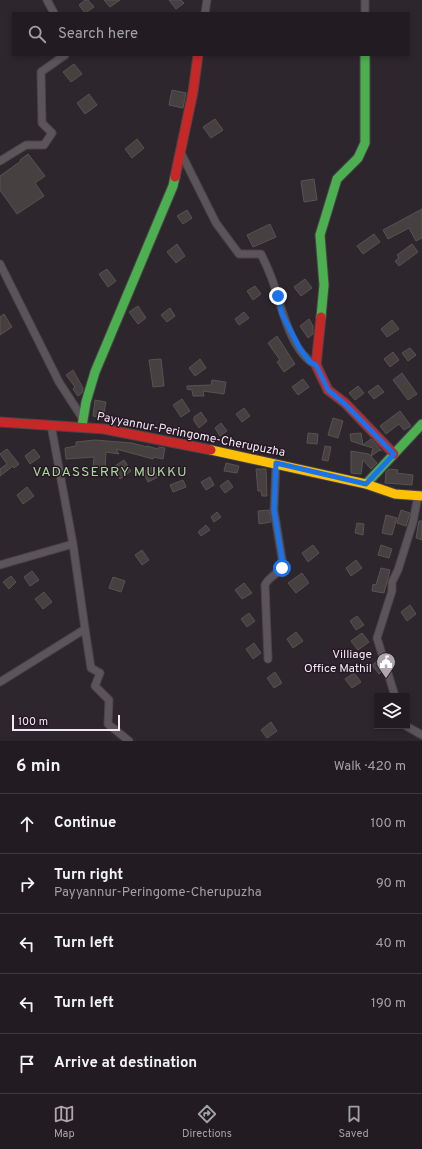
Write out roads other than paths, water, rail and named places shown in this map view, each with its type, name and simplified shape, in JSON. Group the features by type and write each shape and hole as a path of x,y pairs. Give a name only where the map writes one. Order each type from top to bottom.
{"street":[{"path":"47,0 53,12"},
{"path":"205,12 207,0"},
{"path":"365,0 365,12"},
{"path":"0,161 26,145 44,145 52,133 42,123 41,72 64,56"},
{"path":"82,423 95,372 173,186 198,56"},
{"path":"365,56 365,143 358,158 337,179 320,236 324,285 316,365 328,390 345,404 394,454"},
{"path":"180,151 222,232 239,254 261,254 287,324 300,349 310,362 316,365"},
{"path":"0,264 59,382 82,423"},
{"name":"Payyannur-Peringome-Cherupuzha","path":"0,422 52,424 82,423 276,463 366,484 395,494 420,496"},
{"path":"52,424 73,544 84,629 91,668 100,673 94,686 109,700 108,724 129,741"},
{"path":"366,484 422,424"},
{"path":"268,659 265,585 266,581 276,574 283,565 274,510 276,463"},
{"path":"393,693 378,646 377,638 392,592 392,582 398,570 420,496"},
{"path":"0,565 73,544"},
{"path":"0,682 84,629"},
{"path":"410,728 422,735"}],"place":[{"name":"Villiage Office Mathil","path":"386,679"}],"district":[{"name":"VADASSERRY MUKKU","path":"110,472"}]}
